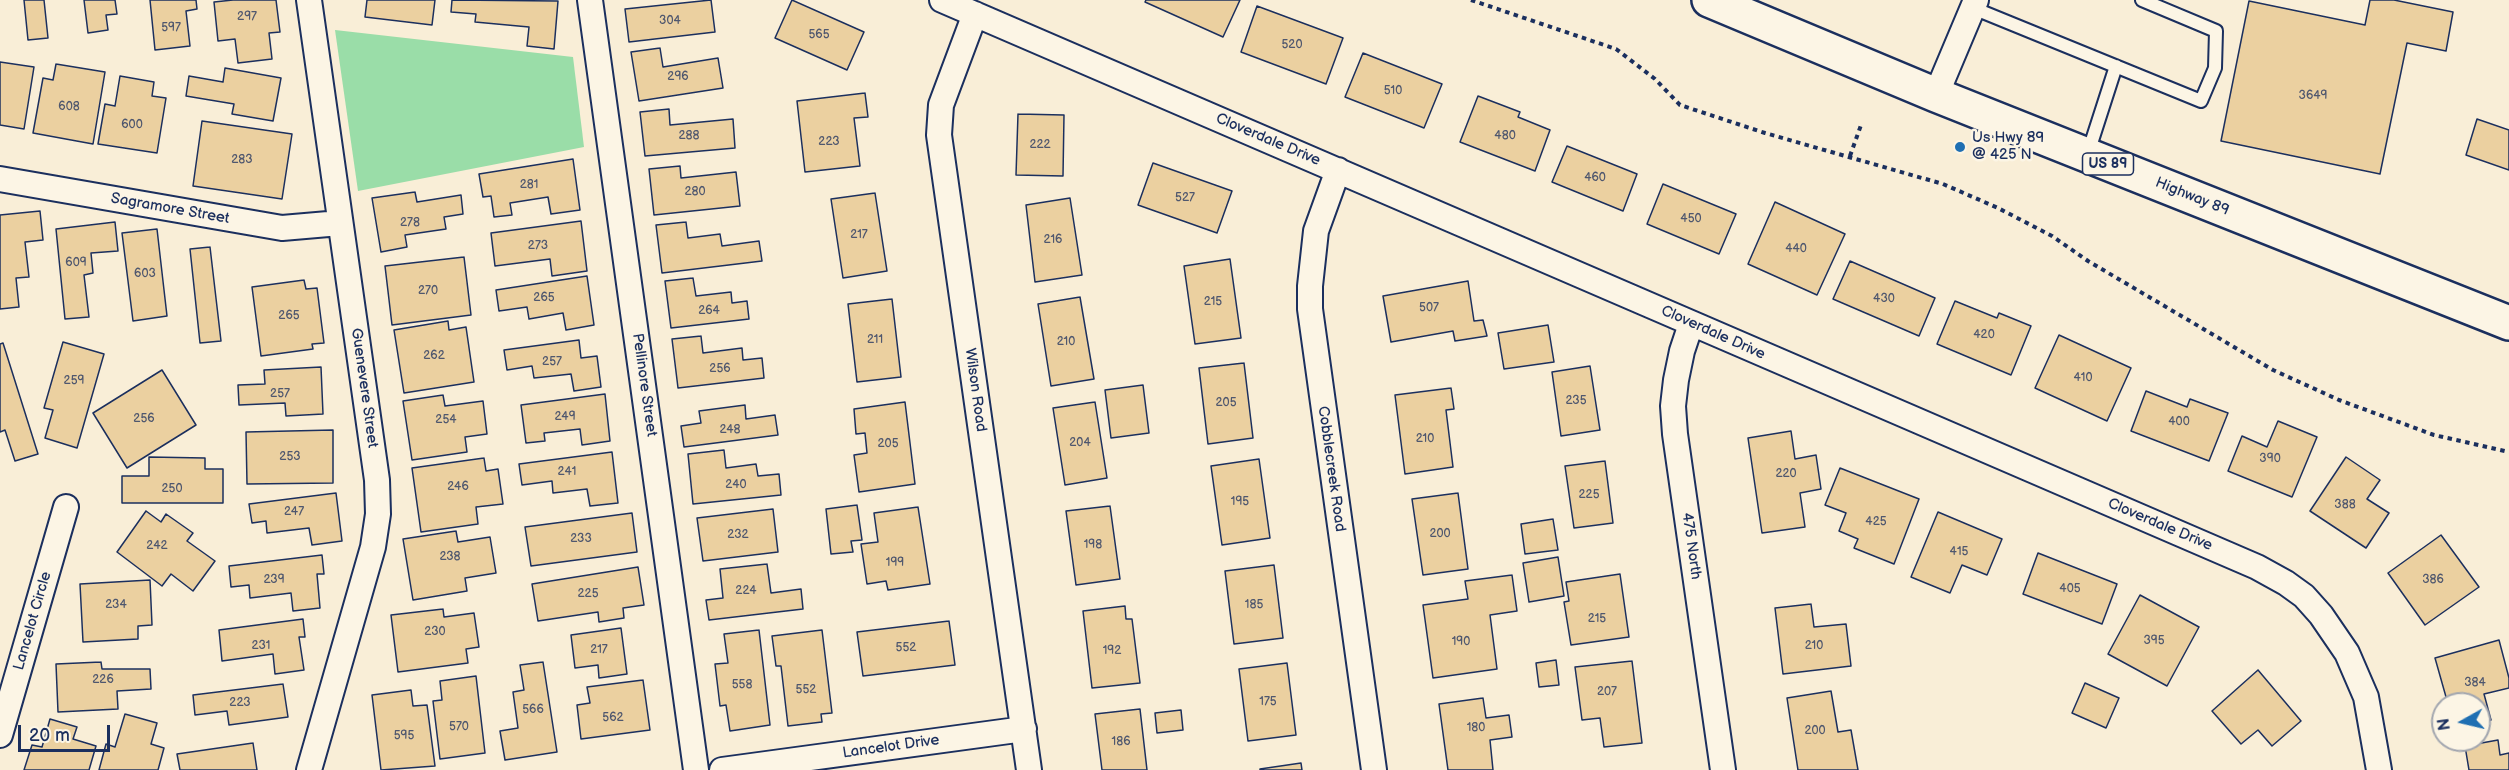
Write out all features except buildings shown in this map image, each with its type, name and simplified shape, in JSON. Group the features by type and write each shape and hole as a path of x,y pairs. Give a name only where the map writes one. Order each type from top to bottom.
{"main road":[{"name":"Highway 89","path":"1709,0 1936,96 2509,323"}],"street":[{"name":"Guenevere Street","path":"309,0 377,480 378,514 373,547 309,770"},
{"name":"Pellinore Street","path":"590,0 696,770"},
{"name":"Cloverdale Drive","path":"942,0 2257,567 2286,583 2304,597 2321,615 2347,652 2366,697 2379,770"},
{"path":"1936,96 1975,4"},
{"name":"Wilson Road","path":"975,14 941,105 939,143 1029,770"},
{"name":"Cobblecreek Road","path":"1338,170 1316,231 1310,309 1374,770"},
{"name":"Sagramore Street","path":"0,179 282,228 340,223"},
{"name":"475 North","path":"1691,324 1676,380 1673,406 1675,434 1723,770"},
{"name":"Lancelot Circle","path":"0,735 66,507"},
{"name":"Lancelot Drive","path":"722,770 1024,729"}],"lane":[{"path":"1975,4 2116,66 2201,100 2215,68 2216,30 2142,0"},
{"path":"2087,155 2116,66"}],"path":[{"path":"1471,0 1616,49 1655,79 1680,105 1765,133 1943,184 1998,208 2052,236 2088,261 2273,370 2338,400 2434,435 2509,452"},
{"path":"1850,156 1861,125"}],"green space":[{"path":"335,30 573,57 584,147 358,191"}],"place":[{"name":"Us Hwy 89 @ 425 N","path":"1960,147"}]}
